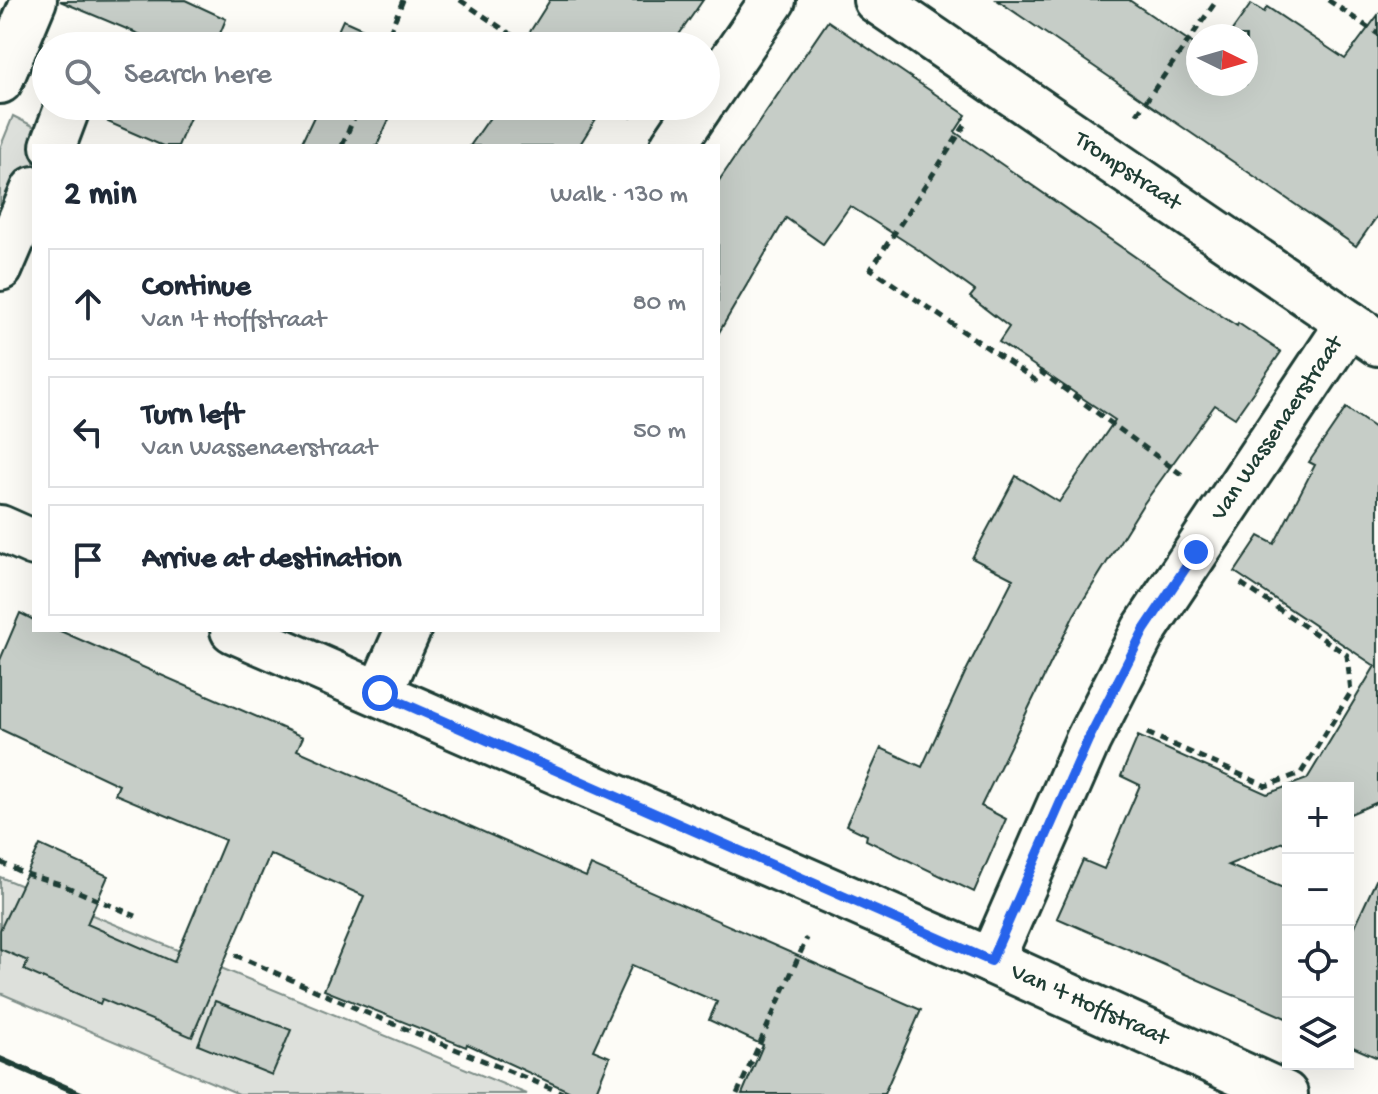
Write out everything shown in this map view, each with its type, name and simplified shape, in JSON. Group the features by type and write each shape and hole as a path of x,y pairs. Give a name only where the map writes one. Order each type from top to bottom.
{"street":[{"path":"720,78 773,0"},
{"name":"Trompstraat","path":"876,0 1364,333"},
{"path":"54,144 63,120"},
{"path":"674,144 691,120"},
{"path":"0,268 32,194"},
{"name":"Van Wassenaerstraat","path":"991,961 1088,740 1144,630 1226,507 1364,333"},
{"path":"0,528 32,542"},
{"name":"Van 't Hoffstraat","path":"238,632 991,961 1285,1094"},
{"path":"380,693 407,632"}],"path":[{"path":"390,32 403,0"},
{"path":"460,0 507,32"},
{"path":"1106,158 1217,0"},
{"path":"1328,0 1378,34"},
{"path":"995,81 871,269 1035,380 1041,372 1226,507"},
{"path":"343,144 353,120"},
{"path":"1103,712 1266,786 1301,773 1351,692 1347,655 1196,552"},
{"path":"0,862 136,916"},
{"path":"737,1094 828,890"},
{"path":"235,955 565,1094"}],"shaded area":[{"path":"13,116 57,138 32,144 32,197 0,272 0,148"},
{"path":"0,877 527,1094 239,1094 0,993"}],"building":[{"path":"185,0 226,19 221,32 134,32 60,1"},
{"path":"550,0 703,0 681,32 530,32"},
{"path":"997,0 1129,0 1186,39 1186,96 1258,96 1258,24 1237,24 1251,4 1264,12 1267,7 1345,59 1378,15 1378,215 1356,246"},
{"path":"343,20 370,32 337,32"},
{"path":"828,21 966,115 955,132 1199,301 1281,352 1235,418 1215,405 1142,506 1074,615 981,806 1006,819 974,892 866,840 867,835 846,825 881,748 922,767 1013,579 972,558 1016,476 1059,502 1115,420 999,342 1009,327 970,297 975,291 850,206 823,244 786,218 720,331 720,179"},
{"path":"189,120 179,144 158,144 108,122"},
{"path":"312,120 389,120 378,144 301,144"},
{"path":"488,120 595,120 580,144 471,144"},
{"path":"1346,408 1378,430 1378,802 1354,812 1354,782 1299,782 1307,779 1375,666 1235,572 1259,536 1274,544 1315,465 1309,462"},
{"path":"20,613 32,619 32,632 63,632 303,737 297,750 586,877 591,865 921,1010 884,1094 742,1094 763,1045 709,1020 717,1002 632,965 593,1050 610,1057 595,1094 575,1094 467,1044 466,1047 324,990 364,896 270,854 192,1037 102,999 100,1004 24,970 28,961 0,949 0,930 40,845 108,876 87,924 174,962 225,840 115,794 119,785 0,729 0,660"},
{"path":"1138,736 1267,794 1282,788 1282,842 1228,865 1282,888 1282,1016 1057,918 1083,860 1104,869 1140,785 1121,776"},
{"path":"1378,876 1378,1058 1354,1048 1354,928"},
{"path":"215,1001 291,1030 272,1075 198,1045"}],"railway":[{"path":"0,1059 81,1094"}],"route":[{"path":"380,693 991,961 1088,740 1144,630 1196,552"}]}
